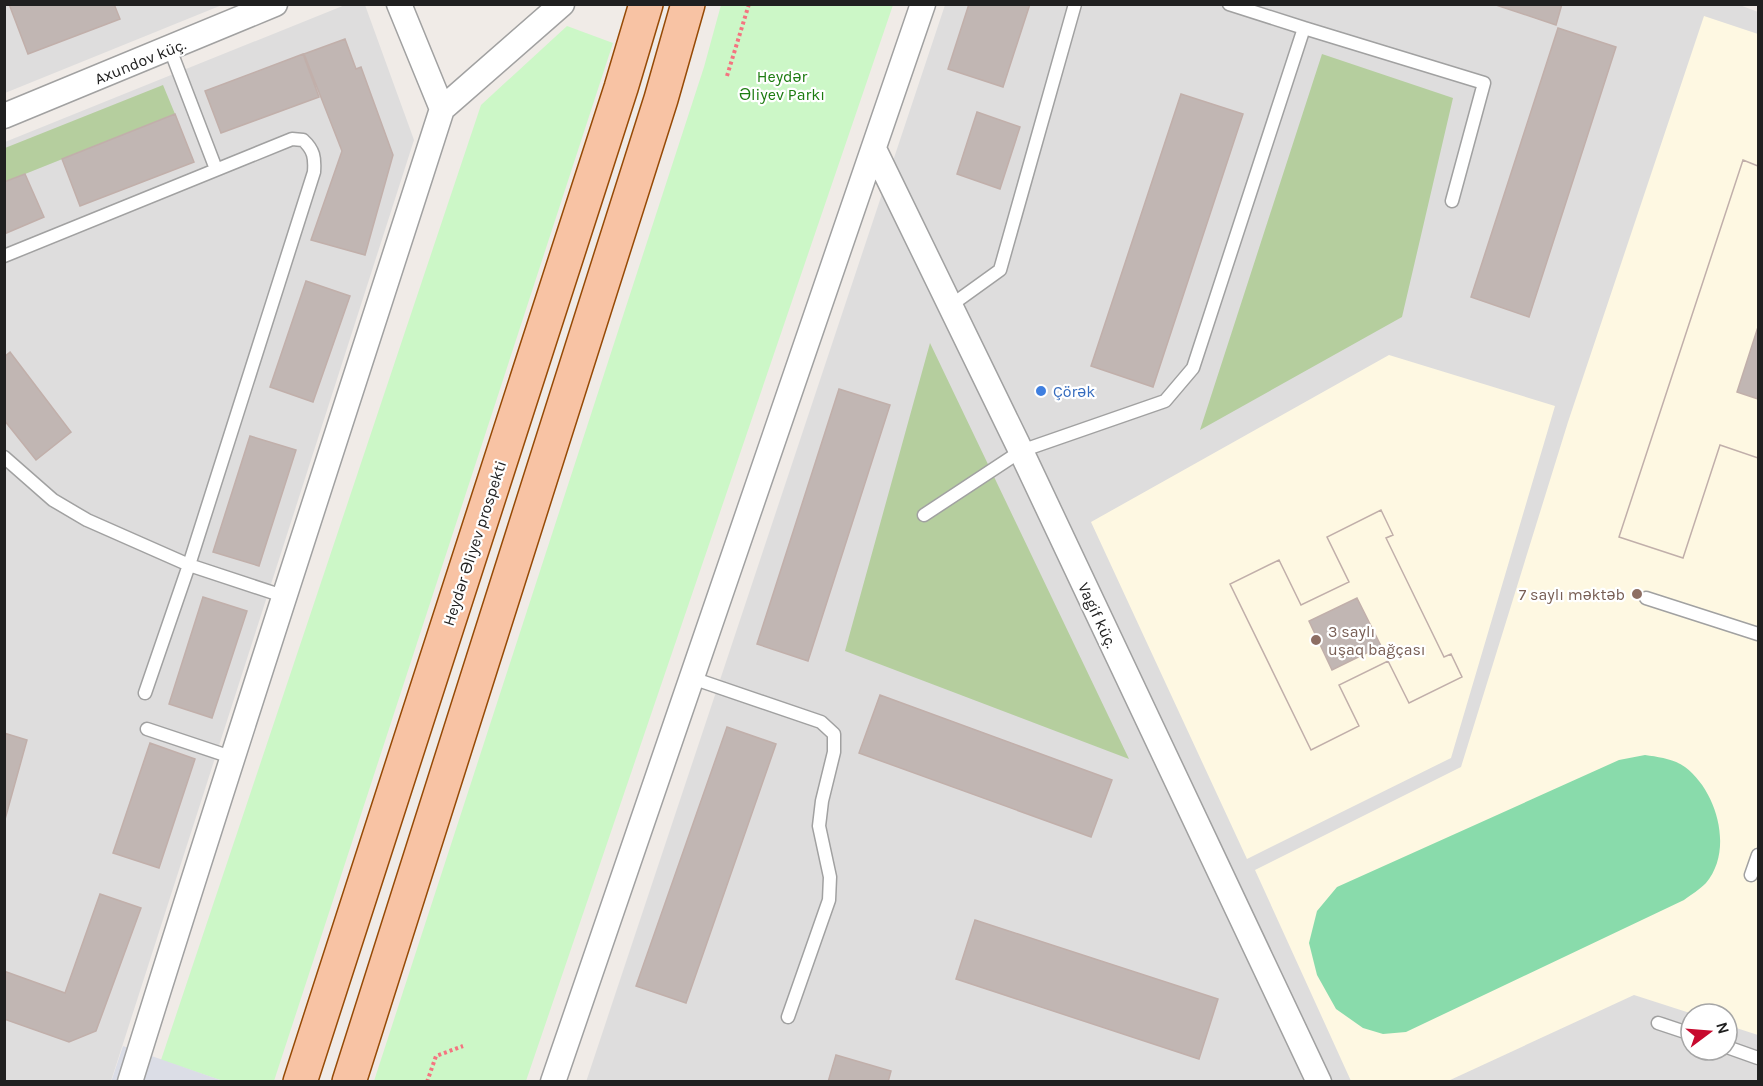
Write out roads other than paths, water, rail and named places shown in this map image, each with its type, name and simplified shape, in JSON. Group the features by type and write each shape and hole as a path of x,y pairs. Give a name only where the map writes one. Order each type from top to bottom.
{"main road":[{"path":"349,1082 661,99 688,4"},
{"name":"Heydər Əliyev prospekti","path":"300,1082 638,13"}],"street":[{"name":"Axundov küç.","path":"4,116 275,4"},
{"path":"399,4 442,109"},
{"path":"130,1082 231,757 286,597 442,109 562,4"},
{"path":"553,1082 923,4"},
{"name":"Vagif küç.","path":"874,149 1021,452 1319,1082"}],"lane":[{"path":"950,306 1000,270 1075,4"},
{"path":"1228,4 1484,83 1452,201"},
{"path":"924,515 1021,452 1165,401 1193,368 1304,28"},
{"path":"170,49 216,169"},
{"path":"4,256 292,139 303,140 312,147 315,159 314,172 189,565 145,693"},
{"path":"4,457 53,500 87,520 189,565 286,597"},
{"path":"1646,598 1758,634"},
{"path":"692,678 821,722 834,734 834,752 822,801 819,826 830,877 829,900 788,1017"},
{"path":"147,729 231,757"},
{"path":"1751,875 1758,855"},
{"path":"1658,1023 1679,1030"},
{"path":"1739,1051 1758,1058"}],"place":[{"name":"Çörək","path":"1041,391"},
{"name":"7 saylı məktəb","path":"1637,594"},
{"name":"3 saylı uşaq bağçası","path":"1316,640"}],"park label":[{"name":"Heydər Əliyev Parkı","path":"782,85"}]}
